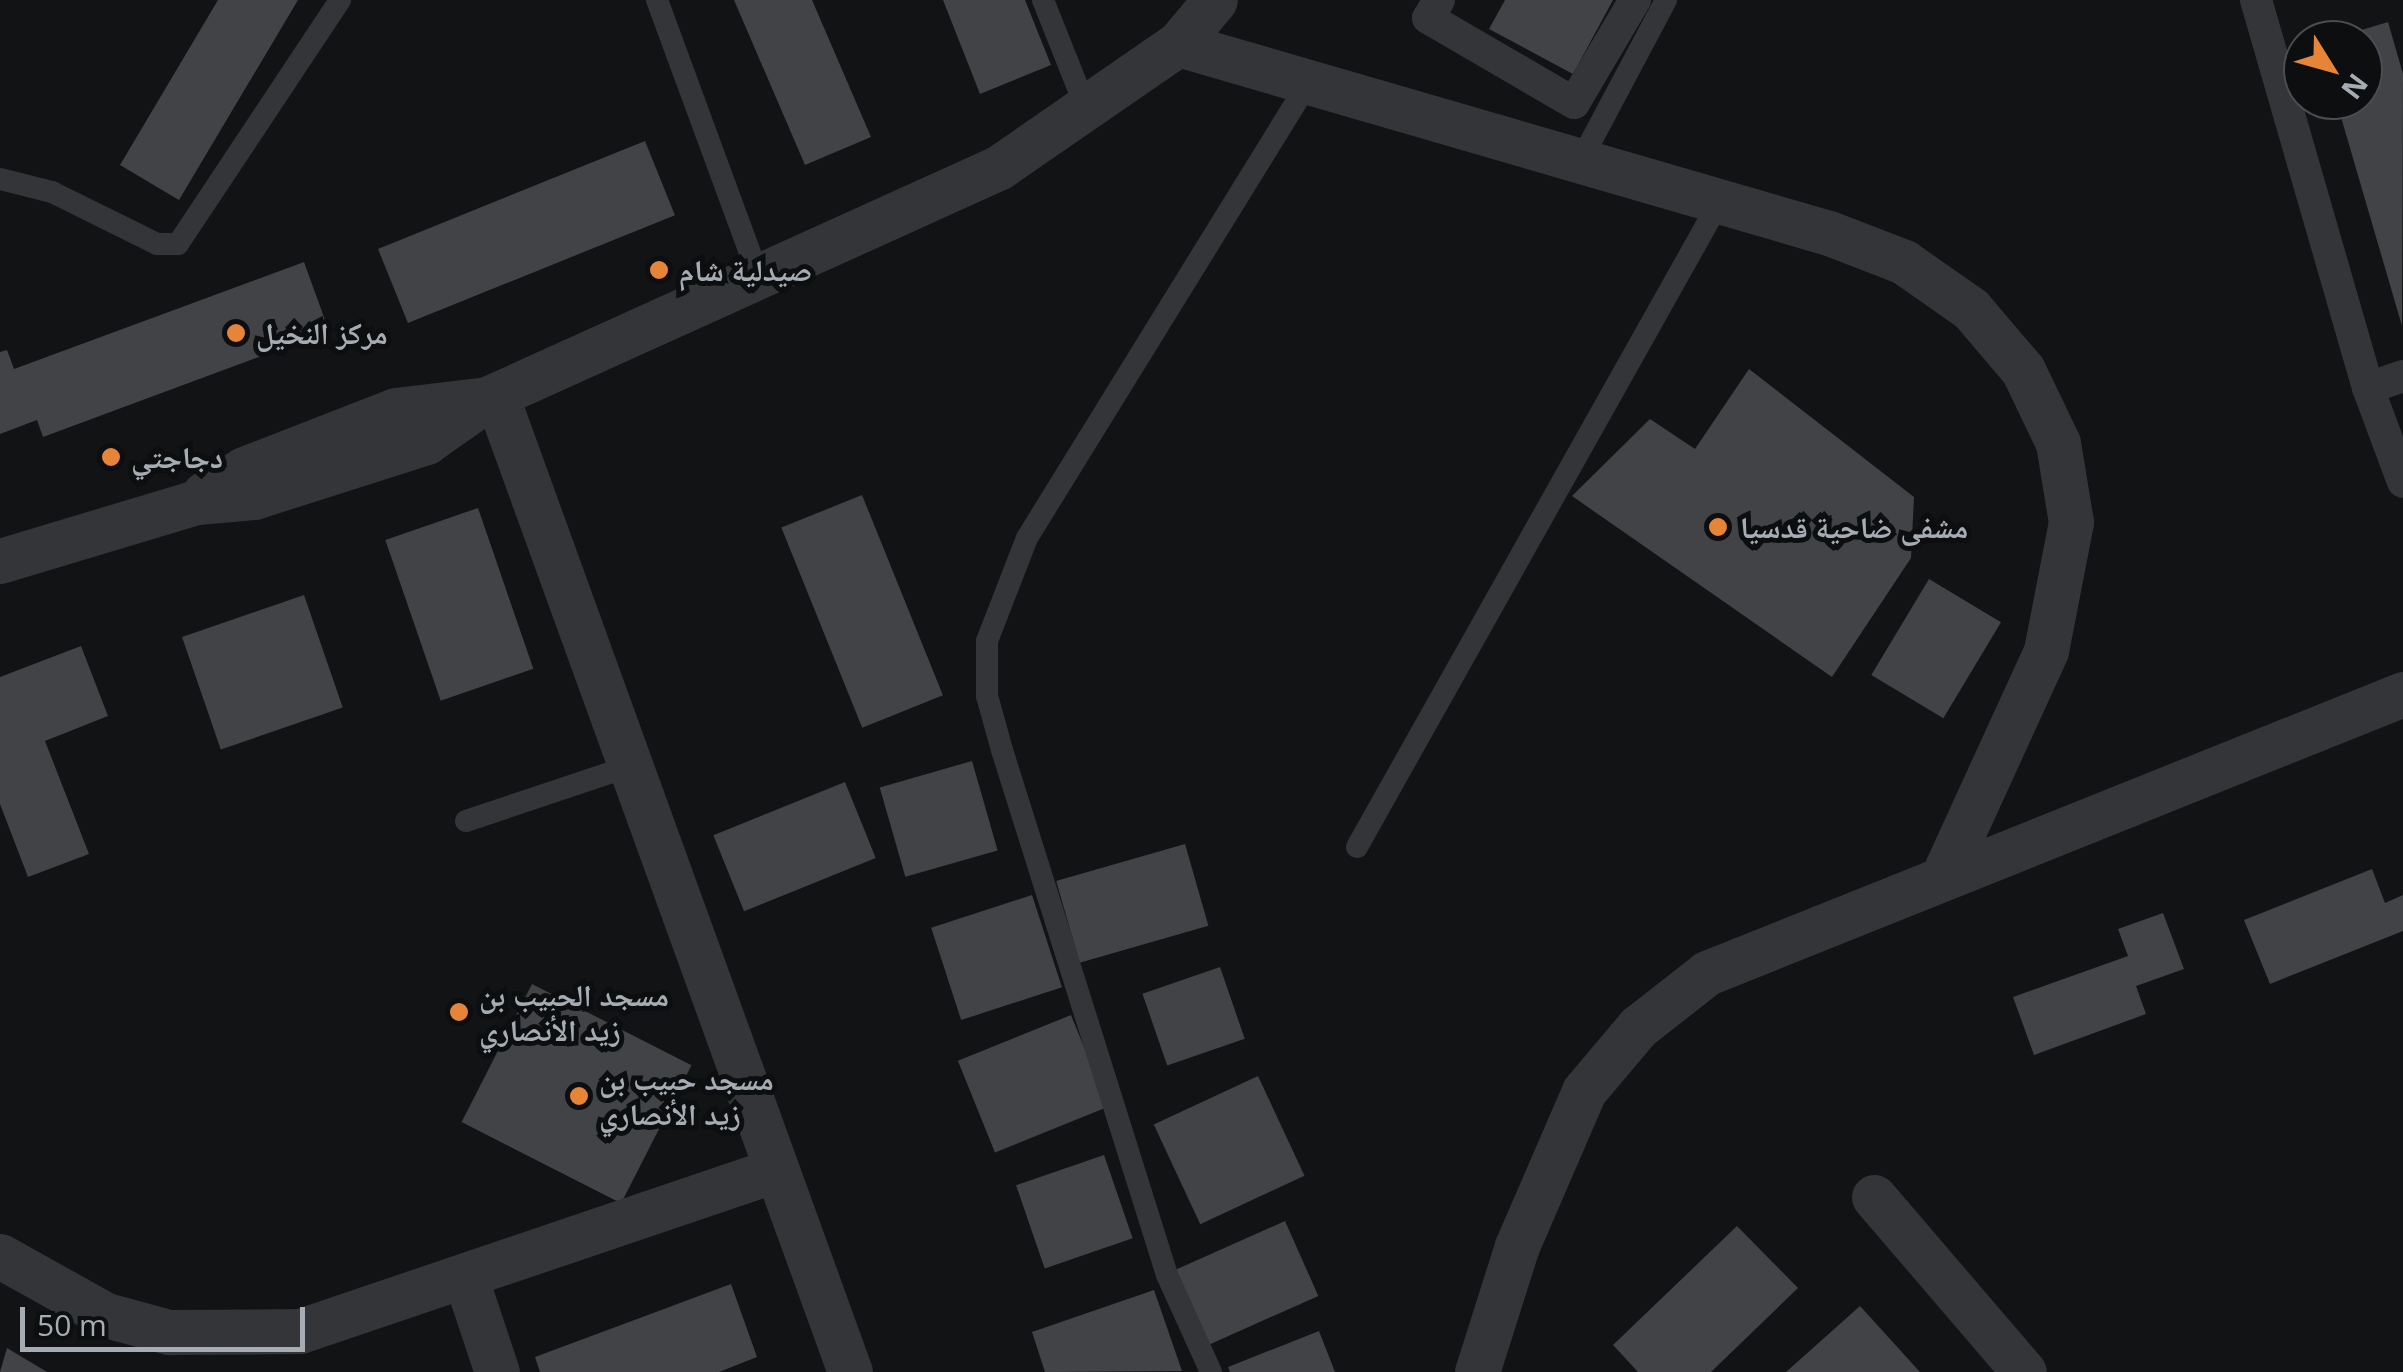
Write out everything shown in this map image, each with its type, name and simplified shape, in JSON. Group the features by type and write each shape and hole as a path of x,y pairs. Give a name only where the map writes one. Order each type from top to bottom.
{"street":[{"path":"0,562 197,502 230,475 394,410 492,397 998,168 1088,113 1178,44 1215,0"},
{"path":"1439,0 1428,18 1574,103 1635,0"},
{"path":"2261,1 2368,388 2403,482"},
{"path":"1178,44 1582,160 1904,262 1958,299 2022,370 2058,444 2071,522 2063,587 2046,651 1944,874"},
{"path":"2368,388 2403,376"},
{"path":"492,397 633,764 773,1170 850,1372"},
{"path":"1477,1372 1516,1246 1584,1090 1638,1027 1706,973 1944,874 2403,694"},
{"path":"0,1256 106,1315 235,1338 300,1331 466,1279 773,1170"},
{"path":"1874,1198 2024,1372"},
{"path":"466,1279 497,1372"}],"lane":[{"path":"0,179 52,192 157,244 178,244 340,0"},
{"path":"657,0 758,274"},
{"path":"1044,0 1088,113"},
{"path":"1582,160 1666,0"},
{"path":"1211,1372 1167,1275 1002,750 987,641 1027,538 1308,83"},
{"path":"1357,847 1720,202"},
{"path":"466,821 633,764"}],"building":[{"path":"218,0 298,0 179,200 120,165"},
{"path":"734,0 812,0 871,137 805,165"},
{"path":"943,0 1025,0 1051,65 980,94"},
{"path":"1505,0 1613,0 1573,74 1489,29"},
{"path":"2388,22 2403,74 2402,326 2342,120 2383,120 2383,24"},
{"path":"645,141 675,215 408,323 378,249"},
{"path":"304,262 329,331 43,437 37,420 0,434 0,352 7,350 14,369"},
{"path":"1749,369 1914,497 1911,558 1832,677 1572,496 1650,419 1695,449"},
{"path":"862,495 943,695 862,728 781,528"},
{"path":"478,508 533,669 441,701 385,540"},
{"path":"1929,579 2001,622 1943,718 1871,675"},
{"path":"304,595 343,708 221,750 182,637"},
{"path":"81,646 108,716 45,741 89,854 28,877 0,804 0,677"},
{"path":"972,761 998,850 905,877 880,787"},
{"path":"845,782 876,858 744,911 713,835"},
{"path":"1185,844 1208,926 1080,963 1056,881"},
{"path":"2372,869 2385,903 2403,895 2403,931 2270,984 2244,920"},
{"path":"1032,895 1062,987 961,1020 931,928"},
{"path":"2163,913 2184,969 2136,986 2146,1014 2034,1055 2013,997 2128,956 2118,929"},
{"path":"1220,967 1245,1039 1167,1066 1142,994"},
{"name":"مسجد حبيب بن زيد الأنصاري","path":"532,984 691,1065 621,1203 462,1122"},
{"path":"1071,1015 1108,1107 995,1152 958,1061"},
{"path":"1258,1076 1304,1176 1200,1224 1154,1125"},
{"path":"1104,1155 1133,1238 1045,1268 1016,1185"},
{"path":"1285,1221 1318,1296 1208,1345 1174,1270"},
{"path":"1737,1226 1798,1288 1711,1372 1638,1372 1613,1345"},
{"path":"731,1284 757,1357 719,1372 540,1372 535,1357"},
{"path":"1154,1290 1182,1371 1045,1372 1032,1332"},
{"path":"1860,1306 1920,1372 1786,1372"},
{"path":"1319,1331 1335,1372 1230,1372 1228,1367"},
{"path":"7,1348 47,1372 0,1372"}],"place":[{"name":"صيدلية شام","path":"659,270"},
{"name":"مركز النخيل","path":"236,333"},
{"name":"دجاجتي","path":"111,457"},
{"name":"مشفى ضاحية قدسيا","path":"1718,527"},
{"name":"مسجد الحبيب بن زيد الأنصاري","path":"459,1012"},
{"name":"مسجد حبيب بن زيد الأنصاري","path":"579,1096"}]}
